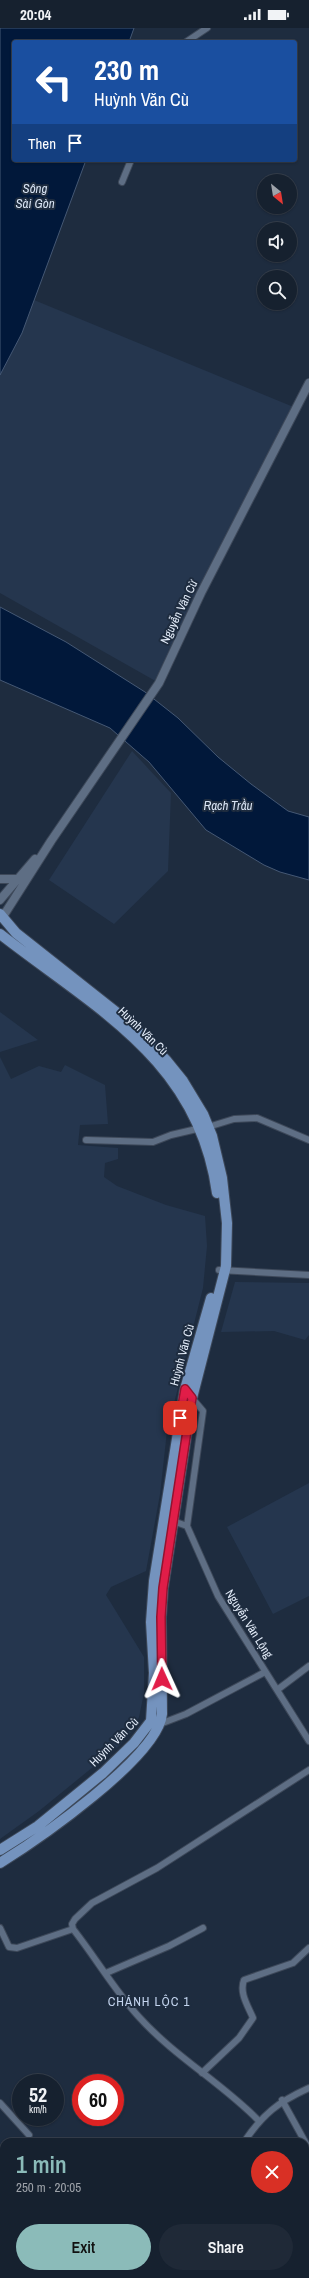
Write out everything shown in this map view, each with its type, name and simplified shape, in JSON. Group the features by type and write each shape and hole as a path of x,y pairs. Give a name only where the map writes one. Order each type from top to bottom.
{"main road":[{"path":"0,1862 54,1826 116,1775 144,1747 160,1724 162,1714 162,1603 169,1520 192,1398 222,1270 227,1223 222,1178 204,1127 203,1114 183,1081 142,1034 16,933 1,917"},
{"name":"Huỳnh Văn Cù","path":"0,934 127,1030 152,1055 178,1087 204,1127"},
{"name":"Huỳnh Văn Cù","path":"0,1850 55,1813 121,1757 147,1729 151,1720 153,1704 152,1598 169,1520 185,1389 222,1270"},
{"path":"185,1389 192,1398"},
{"path":"147,1729 160,1724"}],"street":[{"path":"189,40 207,28"},
{"path":"122,182 130,162"},
{"name":"Nguyễn Văn Cừ","path":"1,917 159,683 201,593 309,383"},
{"name":"Nguyễn Văn Cừ","path":"0,900 51,841"},
{"path":"0,879 17,879"},
{"path":"86,1140 153,1142 171,1135 234,1119 257,1118 309,1140"},
{"path":"222,1270 309,1276"},
{"name":"Huỳnh Văn Cù","path":"187,1526 203,1411 192,1398"},
{"path":"169,1520 187,1526"},
{"name":"Nguyễn Văn Lộng","path":"187,1526 218,1596 309,1741"},
{"path":"277,1690 309,1666"},
{"path":"160,1724 186,1714 265,1672"},
{"path":"259,2121 172,2049 139,2018 73,1929 72,1924 75,1919 92,1903 163,1864 309,1770"},
{"path":"0,1928 9,1946 17,1948 73,1929"},
{"path":"106,1972 169,1946 203,1928"},
{"path":"202,2073 239,2038 253,2018 243,1996 242,1987 244,1980 293,1963 309,1948"},
{"path":"247,2138 259,2121 282,2100 309,2088"},
{"path":"282,2100 303,2138"},
{"path":"0,2104 29,2136"}],"shaded area":[{"path":"34,300 296,408 159,683 0,593 0,367"},
{"path":"132,751 171,793 168,871 114,924 49,880"},
{"path":"0,1012 38,1040 0,1052"},
{"path":"0,1057 11,1079 39,1066 61,1072 65,1065 105,1085 108,1124 80,1125 78,1145 118,1148 118,1159 105,1163 104,1177 117,1186 166,1205 205,1216 207,1246 203,1288 167,1431 160,1494 146,1571 111,1587 106,1595 144,1657 144,1693 139,1717 131,1732 120,1745 39,1811 0,1839"},
{"path":"235,1282 309,1283 309,1335 305,1340 274,1331 221,1332"},
{"path":"309,1483 309,1596 273,1614 227,1527"}],"water":[{"name":"Sông Sài Gòn","path":"0,28 134,28 130,40 12,40 12,162 85,162 22,333 0,375"},
{"name":"Rạch Trầu","path":"0,607 66,642 145,692 178,718 218,757 251,784 288,811 309,817 309,880 280,872 264,865 206,830 149,762 110,728 0,680"}],"district":[{"name":"CHÁNH LỘC 1","path":"149,2001"}],"route":[{"path":"162,1679 161,1617 163,1588 192,1398 185,1389 180,1418"}]}
